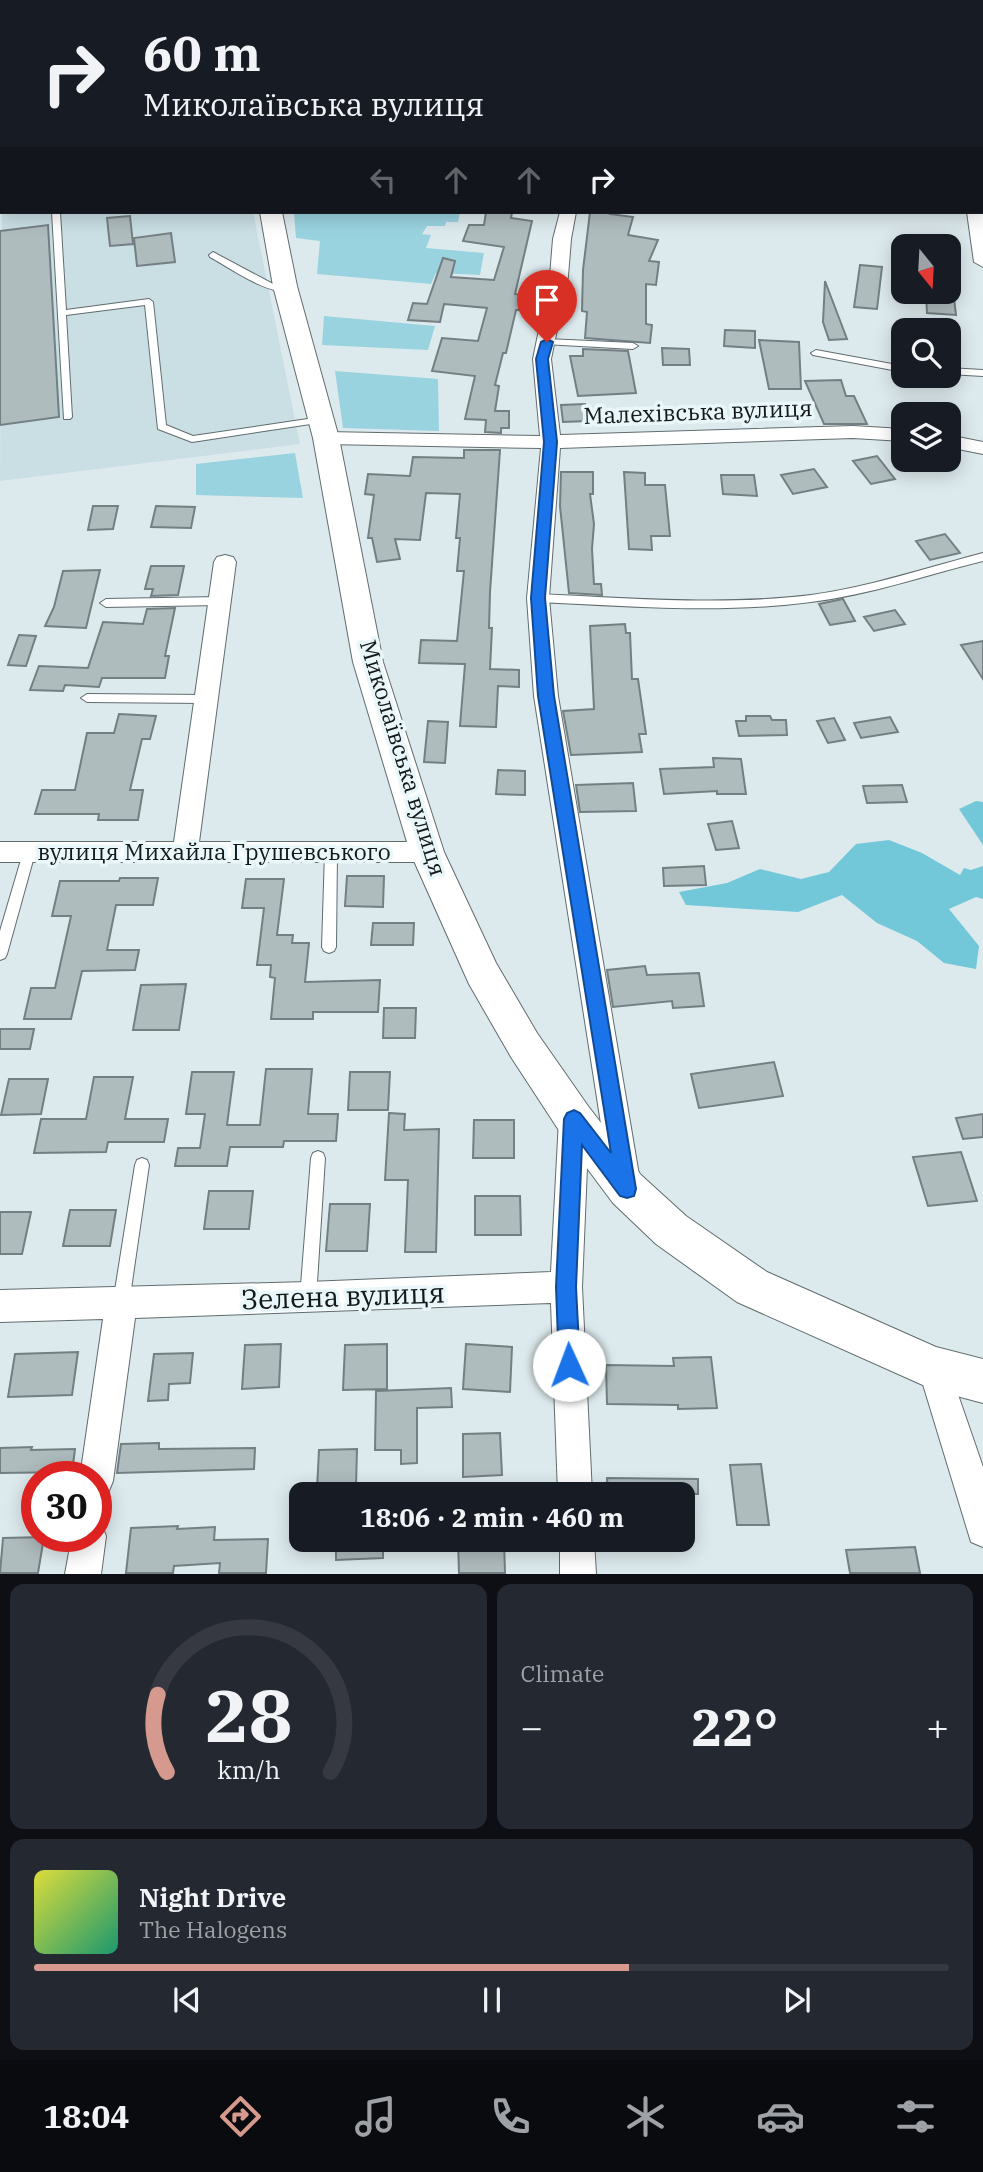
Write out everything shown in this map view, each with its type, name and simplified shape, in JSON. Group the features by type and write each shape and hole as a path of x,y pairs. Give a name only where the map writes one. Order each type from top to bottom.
{"main road":[{"name":"Миколаївська вулиця","path":"271,214 286,289 324,429 368,662 427,852 482,973 524,1045 574,1119 627,1189 671,1230 752,1287 934,1368 983,1381"}],"street":[{"path":"568,214 542,359 551,442 538,598 546,696 627,1189"},
{"path":"975,214 983,262"},
{"name":"Малехівська вулиця","path":"324,429 551,442 853,432 891,434"},
{"path":"961,444 983,448"},
{"path":"185,854 225,562"},
{"name":"вулиця Михайла Грушевського","path":"0,852 427,852"},
{"path":"574,1119 566,1287 574,1482"},
{"name":"Зелена вулиця","path":"0,1306 121,1305 566,1287"},
{"path":"99,1461 121,1305"},
{"path":"934,1368 972,1485 983,1530"},
{"path":"83,1573 86,1552"},
{"path":"577,1552 578,1573"}],"lane":[{"path":"57,214 67,417"},
{"path":"213,256 273,288 286,289"},
{"path":"61,313 149,302 161,427 192,439 324,429"},
{"path":"547,342 633,346"},
{"path":"816,353 891,367"},
{"path":"961,372 983,373"},
{"path":"538,598 667,603 789,601 825,597 983,557"},
{"path":"106,603 219,601"},
{"path":"87,698 206,699"},
{"path":"329,947 331,852"},
{"path":"0,954 29,853"},
{"path":"308,1298 318,1158"},
{"path":"121,1305 142,1165"}],"shaded area":[{"path":"2,214 253,214 300,444 0,481"},
{"path":"294,214 460,214 458,222 446,222 445,226 427,226 422,234 431,235 426,248 484,253 480,275 436,273 431,284 317,274 320,241 296,238"},
{"path":"324,316 435,326 428,350 322,345"},
{"path":"335,371 438,379 439,431 343,428"},
{"path":"295,453 303,498 196,495 196,464"},
{"path":"976,801 983,802 983,845 959,809"},
{"path":"889,840 922,853 960,875 964,868 971,870 983,866 983,899 976,897 949,909 979,946 976,969 944,963 917,941 877,923 842,895 798,912 686,905 679,892 727,883 760,869 801,879 829,872 856,844"}],"building":[{"path":"486,214 512,214 511,218 532,221 515,294 523,295 519,310 516,310 495,385 499,386 495,411 509,411 509,428 501,428 501,433 485,432 486,420 465,419 475,376 432,371 442,338 478,341 487,308 444,304 440,322 408,320 413,303 427,304 443,258 455,261 451,277 494,280 504,247 463,241 469,225 484,225"},
{"path":"590,214 633,217 628,235 658,240 649,261 659,262 656,285 646,284 646,324 652,325 650,343 585,338 587,312 582,311 583,270"},
{"path":"130,216 133,244 110,246 107,218"},
{"path":"48,225 59,417 0,425 0,231"},
{"path":"171,233 175,262 137,266 134,238"},
{"path":"860,265 882,267 877,309 854,307"},
{"path":"825,281 847,339 829,340 823,322"},
{"path":"926,304 955,304 956,315 927,313"},
{"path":"725,330 755,331 755,348 724,346"},
{"path":"759,340 799,342 801,389 769,389"},
{"path":"662,348 689,349 690,365 663,365"},
{"path":"583,349 628,351 636,393 578,396 570,356 583,356"},
{"path":"841,380 846,396 854,396 867,424 824,424 805,381"},
{"path":"585,404 588,421 563,422 561,405"},
{"path":"464,450 500,450 490,592 490,669 519,670 519,687 498,686 496,727 460,726 465,664 419,663 421,640 457,641 464,571 457,571 460,538 456,538 460,494 426,493 420,540 395,539 400,559 377,562 372,538 368,538 374,495 365,494 368,474 410,476 413,457 464,458"},
{"path":"877,456 895,479 871,484 853,461"},
{"path":"814,469 827,487 793,494 781,475"},
{"path":"561,472 593,472 593,494 590,494 594,524 594,584 601,584 602,595 569,593 560,506"},
{"path":"624,472 645,473 645,485 665,485 670,536 651,536 652,550 629,549"},
{"path":"721,475 754,475 757,496 723,494"},
{"path":"93,506 118,506 113,529 88,530"},
{"path":"156,506 195,507 191,528 151,527"},
{"path":"945,534 960,553 930,560 916,541"},
{"path":"151,566 184,566 178,595 151,596 153,589 145,589"},
{"path":"100,570 86,628 45,626 54,607 63,571"},
{"path":"843,599 855,621 830,625 819,604"},
{"path":"175,608 165,656 169,656 165,678 102,678 99,687 65,685 63,691 30,690 39,666 88,668 103,622 143,624 147,609"},
{"path":"895,610 905,624 874,631 864,617"},
{"path":"625,624 626,633 630,633 632,679 638,679 646,734 639,734 642,752 571,755 563,711 594,709 590,626"},
{"path":"19,635 36,636 26,666 8,665"},
{"path":"983,641 983,679 961,645"},
{"path":"119,714 156,716 150,739 142,739 130,790 143,790 138,820 98,820 99,814 35,814 42,790 75,790 87,733 114,733"},
{"path":"746,716 770,716 772,720 786,720 787,735 739,736 736,721 746,721"},
{"path":"890,717 898,732 861,738 854,723"},
{"path":"834,718 845,740 828,743 817,721"},
{"path":"428,721 448,722 445,763 424,762"},
{"path":"713,758 741,759 746,794 717,794 717,791 664,794 660,769 714,767"},
{"path":"498,770 525,771 525,795 496,794"},
{"path":"633,783 636,811 580,812 576,785"},
{"path":"902,785 907,802 867,803 863,786"},
{"path":"732,821 739,848 716,850 708,824"},
{"path":"704,866 706,885 664,886 663,868"},
{"path":"347,876 384,876 383,907 345,906"},
{"path":"120,878 158,878 153,905 116,905 107,950 139,950 135,970 82,971 71,1019 24,1019 31,988 55,988 71,916 52,916 60,881 119,881"},
{"path":"246,879 284,879 277,935 293,935 292,943 309,943 305,982 380,980 378,1012 313,1012 313,1019 271,1019 275,978 270,977 271,965 257,965 264,908 242,908"},
{"path":"373,923 414,923 413,945 371,945"},
{"path":"645,966 647,975 699,973 704,1006 673,1008 672,1001 613,1007 607,970"},
{"path":"186,984 179,1030 133,1030 141,985"},
{"path":"384,1008 416,1008 415,1038 383,1038"},
{"path":"0,1029 34,1029 30,1049 0,1049"},
{"path":"774,1062 783,1096 699,1108 691,1074"},
{"path":"266,1069 312,1069 308,1114 338,1114 336,1141 284,1141 283,1147 230,1147 227,1166 175,1166 178,1148 200,1148 205,1114 186,1114 192,1072 234,1072 227,1125 260,1125"},
{"path":"350,1072 390,1072 388,1110 348,1110"},
{"path":"94,1077 133,1077 125,1119 168,1119 164,1142 108,1142 106,1152 34,1153 41,1119 86,1119"},
{"path":"9,1079 48,1079 41,1114 1,1115"},
{"path":"389,1113 405,1114 404,1130 439,1129 436,1252 405,1252 408,1180 385,1180"},
{"path":"983,1114 983,1137 963,1139 956,1118"},
{"path":"474,1120 514,1120 514,1158 473,1158"},
{"path":"961,1152 977,1201 928,1206 913,1157"},
{"path":"209,1191 253,1191 249,1229 204,1229"},
{"path":"475,1196 520,1196 521,1235 475,1235"},
{"path":"330,1204 370,1204 367,1251 326,1251"},
{"path":"70,1210 116,1210 110,1246 63,1246"},
{"path":"0,1212 31,1212 22,1254 0,1254"},
{"path":"281,1344 279,1387 242,1389 245,1345"},
{"path":"387,1344 387,1389 343,1390 345,1345"},
{"path":"466,1344 512,1347 510,1392 463,1389"},
{"path":"78,1352 72,1395 8,1397 15,1354"},
{"path":"193,1353 190,1383 169,1384 168,1400 148,1401 154,1354"},
{"path":"711,1357 717,1408 678,1409 678,1405 607,1404 606,1365 674,1366 673,1358"},
{"path":"451,1388 452,1407 417,1408 417,1463 401,1464 401,1450 375,1450 376,1391"},
{"path":"500,1433 502,1475 463,1477 463,1434"},
{"path":"159,1443 159,1449 255,1448 254,1469 117,1473 121,1444"},
{"path":"0,1448 75,1449 73,1461 21,1461 21,1473 0,1473"},
{"path":"357,1449 356,1482 317,1482 319,1450"},
{"path":"761,1464 769,1525 737,1525 730,1465"},
{"path":"607,1478 698,1479 698,1494 695,1494 695,1482 607,1482"},
{"path":"178,1526 177,1529 215,1527 214,1540 268,1539 266,1573 219,1573 220,1563 174,1566 173,1573 126,1573 131,1528"},
{"path":"3,1538 21,1538 21,1552 42,1552 38,1573 0,1573"},
{"path":"915,1547 920,1573 850,1573 846,1550"},
{"path":"336,1552 383,1552 383,1558 336,1560"},
{"path":"458,1552 504,1552 505,1573 459,1573"}],"route":[{"path":"547,342 542,359 551,442 538,598 546,696 627,1189 574,1119 566,1287 569,1365"}]}
